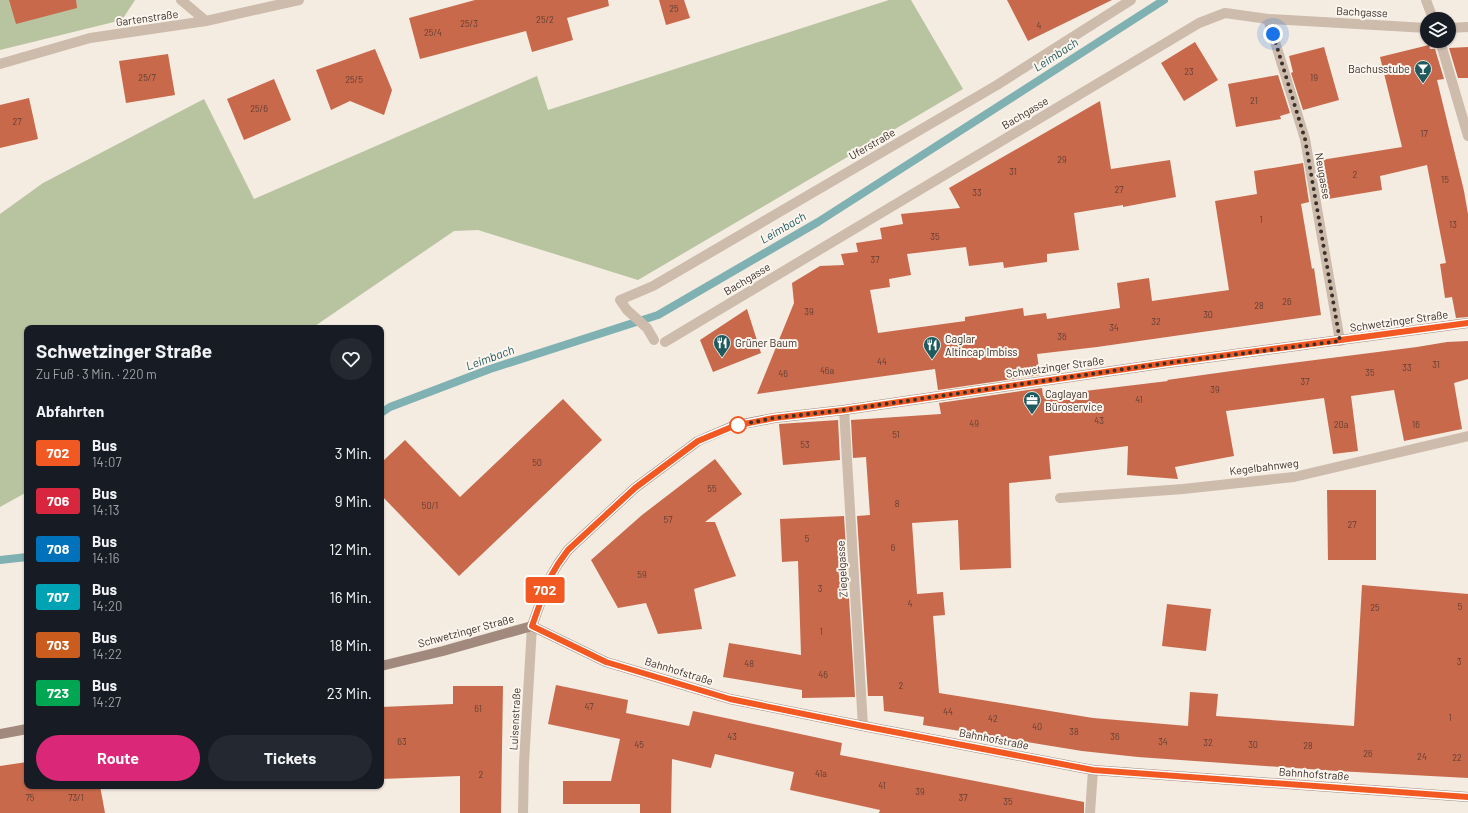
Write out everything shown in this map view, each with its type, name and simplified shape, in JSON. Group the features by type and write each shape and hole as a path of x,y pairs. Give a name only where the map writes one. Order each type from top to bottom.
{"street":[{"path":"181,0 206,21"},
{"name":"Gartenstraße","path":"0,64 90,38 206,21 299,0"},
{"name":"Uferstraße","path":"654,340 647,328 627,310 620,300 653,286 990,89 1131,0"},
{"path":"1426,0 1431,12"},
{"name":"Bachgasse","path":"665,342 1199,23 1225,13 1268,19 1420,28"},
{"name":"Neugasse","path":"1268,19 1305,139 1340,341"},
{"path":"1456,28 1468,27"},
{"path":"1442,48 1468,136"},
{"name":"Schwetzinger Straße","path":"384,665 443,651 532,626 548,581 568,550 635,488 698,441 734,426 774,418 844,410 1160,364 1468,323"},
{"name":"Ziegelgasse","path":"844,410 863,726"},
{"name":"Kegelbahnweg","path":"1060,498 1183,489 1294,477 1468,436"},
{"name":"Bahnhofstraße","path":"532,626 606,662 730,699 1093,770 1468,797"},
{"name":"Luisenstraße","path":"523,813 524,763 532,626"},
{"path":"0,734 24,730"},
{"path":"1090,813 1093,770"}],"green space":[{"path":"0,0 135,0 122,20 0,50"},
{"path":"889,0 911,0 963,89 638,280 478,230 454,231 316,325 24,325 24,494 0,507 0,214 43,183 204,99 254,199 537,76 548,110"}],"building":[{"path":"9,0 76,0 77,8 16,24"},
{"path":"475,0 608,0 609,6 567,18 573,40 532,52 526,31 420,59 409,18"},
{"path":"659,0 684,0 690,18 666,25"},
{"path":"1007,0 1112,0 1028,41"},
{"path":"1195,42 1218,80 1184,101 1161,63"},
{"path":"1324,47 1339,100 1303,110 1291,73 1293,72 1289,56"},
{"path":"1420,47 1435,49 1444,79 1437,80 1464,191 1468,214 1468,317 1456,318 1452,297 1445,298 1440,264 1446,263 1427,165 1380,176 1382,190 1322,200 1315,161 1402,147 1380,57"},
{"path":"1468,47 1468,78 1458,78 1449,48"},
{"path":"375,49 392,90 384,115 350,101 331,110 316,70"},
{"path":"168,54 175,95 126,103 119,61"},
{"path":"1278,75 1290,113 1280,116 1281,119 1236,127 1228,84"},
{"path":"274,79 291,120 244,140 227,99"},
{"path":"29,98 38,139 0,148 0,105"},
{"path":"1100,101 1111,169 1170,160 1176,197 1123,207 1123,205 1074,213 1079,250 1047,254 1047,262 1004,268 1003,262 969,266 966,247 907,254 911,275 889,279 890,287 870,290 878,333 965,321 965,317 1023,308 1024,316 1046,313 1047,319 1120,308 1117,283 1149,278 1152,301 1229,290 1215,201 1257,194 1254,171 1303,163 1309,202 1301,204 1312,269 1314,268 1321,315 1097,347 1037,354 1040,375 938,390 935,369 757,394 794,303 792,283 820,266 844,265 841,254 858,252 856,243 882,239 880,228 903,224 901,214 960,208 949,188"},
{"path":"747,309 761,353 713,372 700,340"},
{"path":"1468,341 1468,379 1454,383 1462,429 1404,441 1394,390 1351,396 1358,451 1333,454 1324,398 1226,411 1234,456 1175,467 1178,479 1127,475 1128,446 1049,456 1051,479 1009,483 1011,568 960,570 958,520 912,523 917,594 943,592 945,615 933,616 939,693 1093,718 1188,726 1190,692 1218,694 1216,716 1354,726 1362,585 1468,594 1468,778 1337,771 1138,757 1082,751 923,725 924,717 884,711 883,696 868,696 857,516 870,515 866,457 853,458 851,420 941,414 939,403 1042,388 1043,396 1168,381 1167,380 1447,342"},
{"path":"563,399 602,440 459,576 384,498 384,460 405,440 460,497"},
{"path":"838,420 840,460 783,465 779,424"},
{"path":"715,459 742,494 705,522 715,522 736,576 694,589 702,629 658,634 646,603 618,608 591,560 642,515"},
{"path":"1327,490 1376,490 1376,560 1328,560"},
{"path":"844,516 855,697 802,698 802,690 723,677 729,643 801,655 798,561 782,562 780,519"},
{"path":"1167,604 1211,609 1206,651 1162,646"},
{"path":"556,685 628,700 626,713 689,726 693,711 842,743 840,755 1084,802 1084,813 879,813 880,810 790,790 794,772 715,754 711,768 672,759 671,813 640,813 640,804 563,804 563,781 611,781 620,739 548,724"},
{"path":"453,686 503,686 501,813 460,813 460,776 384,779 384,707 453,704"},
{"path":"24,762 24,789 101,789 105,813 0,813 0,766"}],"waterway":[{"name":"Leimbach","path":"384,411 390,407 490,369 658,315 818,222 1164,0"},
{"name":"Leimbach","path":"0,560 24,557"}],"bus line":[{"name":"702","path":"1468,323 1160,364 844,410 774,418 734,426 698,441 635,488 568,550 548,581 532,626 606,662 730,699 1093,770 1448,797 1468,797"}],"place":[{"name":"Bachusstube","path":"1423,84"},
{"name":"Grüner Baum","path":"722,358"},
{"name":"Caglar Altincap Imbiss","path":"932,360"},
{"name":"Caglayan Büroservice","path":"1032,415"}],"route":[{"path":"738,425 734,426 774,418 844,410 1160,364 1340,341 1305,139 1273,34"}]}
